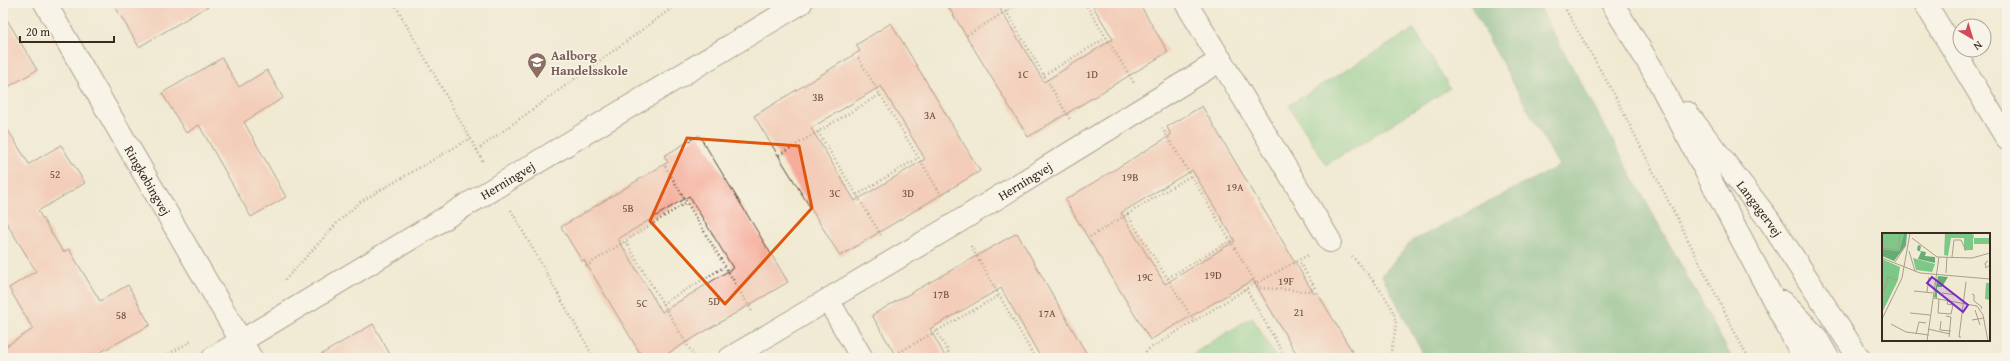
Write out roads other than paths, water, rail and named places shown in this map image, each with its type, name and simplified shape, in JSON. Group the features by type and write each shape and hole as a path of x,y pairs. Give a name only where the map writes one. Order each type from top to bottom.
{"street":[{"name":"Ringkøbingvej","path":"45,3 246,350"},
{"name":"Herningvej","path":"213,358 246,350 801,3"},
{"path":"1186,3 1330,241"},
{"name":"Langagervej","path":"1612,3 1651,67 1804,358"},
{"path":"1925,3 2007,139"},
{"name":"Herningvej","path":"730,358 958,222 1221,60"},
{"name":"Langagervej","path":"1651,67 1769,220 1859,358"},
{"name":"Langagervej","path":"1762,279 1816,337 1828,358"},
{"path":"828,300 862,358"}],"place":[{"name":"Aalborg Handelsskole","path":"537,79"}]}
